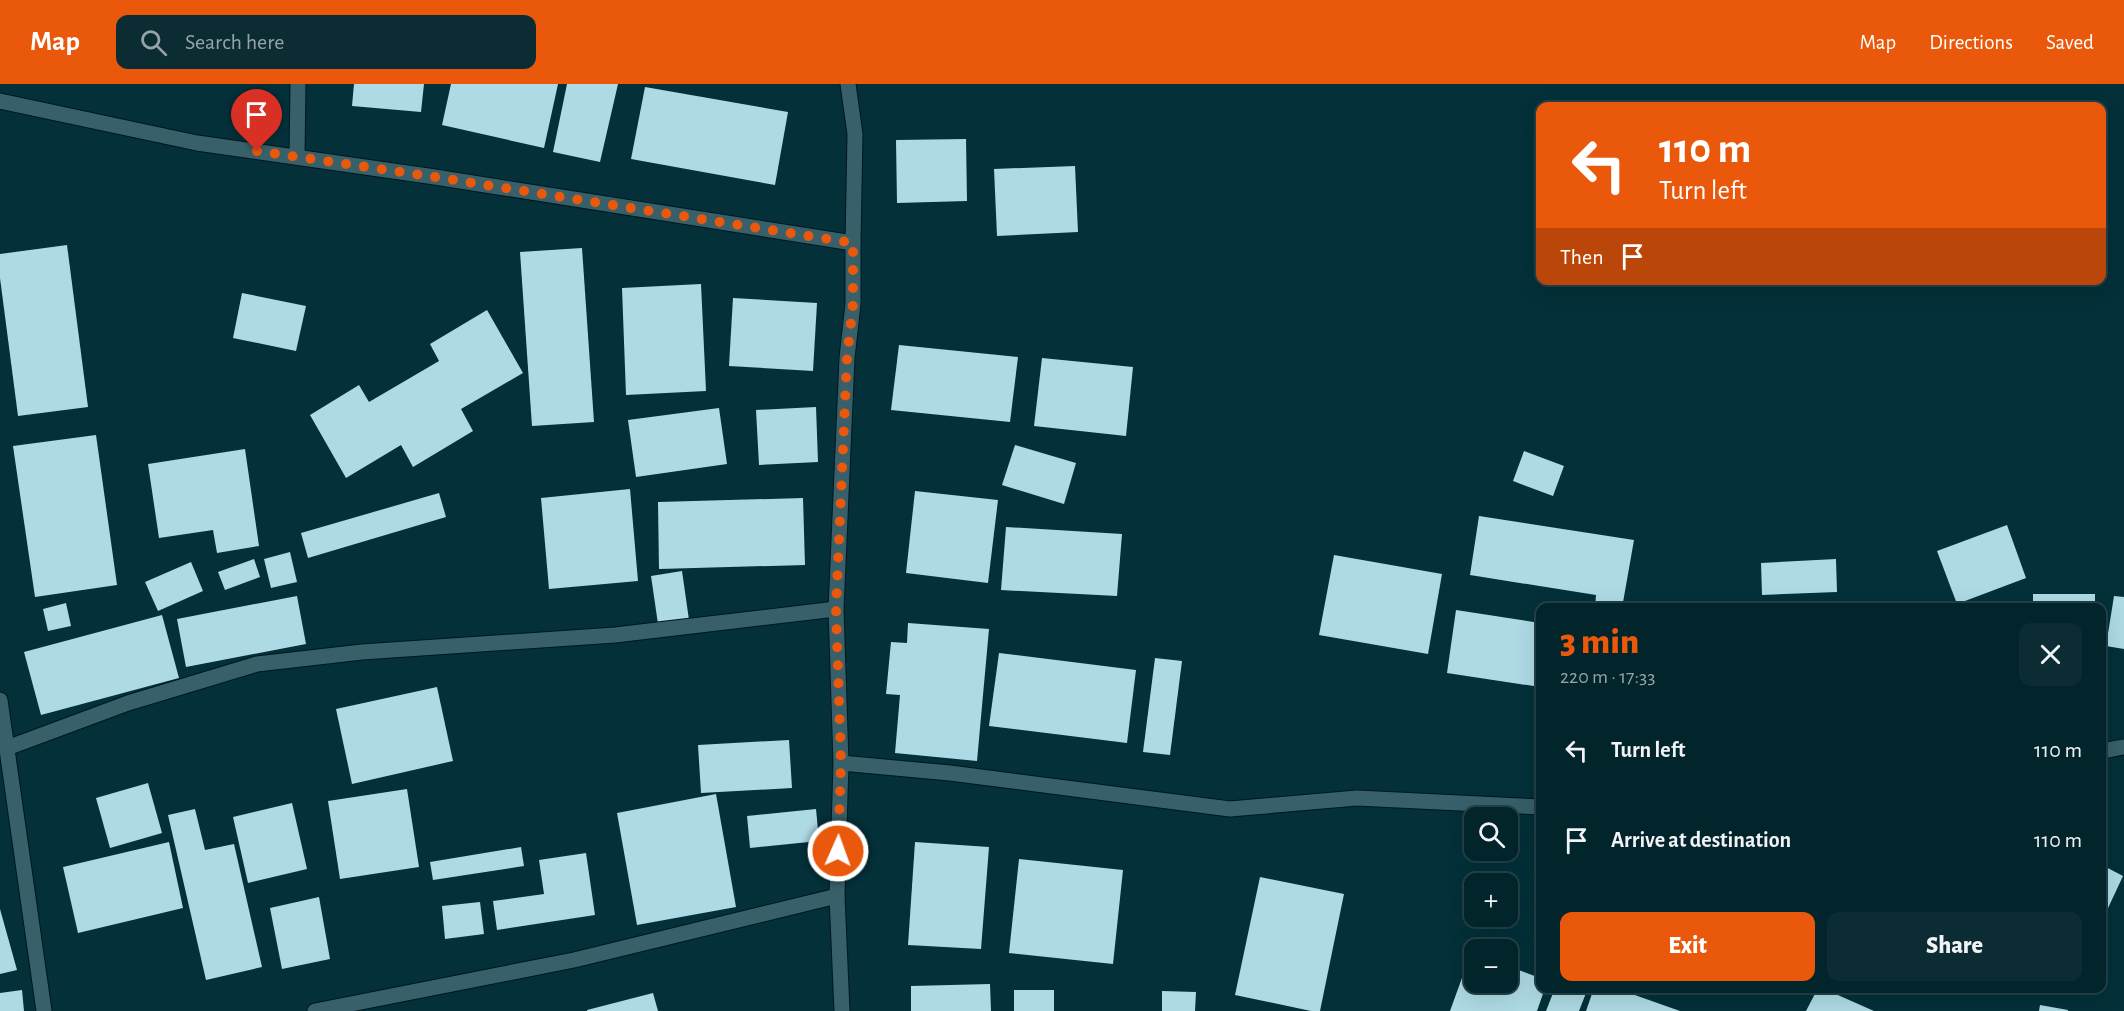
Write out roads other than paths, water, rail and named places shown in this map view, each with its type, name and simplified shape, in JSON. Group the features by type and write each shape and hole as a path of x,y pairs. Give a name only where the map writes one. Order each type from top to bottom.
{"street":[{"path":"297,157 298,84"},
{"path":"843,1011 837,896 841,763 836,609 847,358 853,304 855,134 848,84"},
{"path":"0,101 197,143 853,243"},
{"path":"7,748 128,703 257,664 362,652 615,635 836,609"},
{"path":"0,700 44,1011"},
{"path":"2106,750 2124,747"},
{"path":"841,763 950,773 1230,809 1357,798 1536,807"},
{"path":"315,1011 574,960 837,896"}]}
